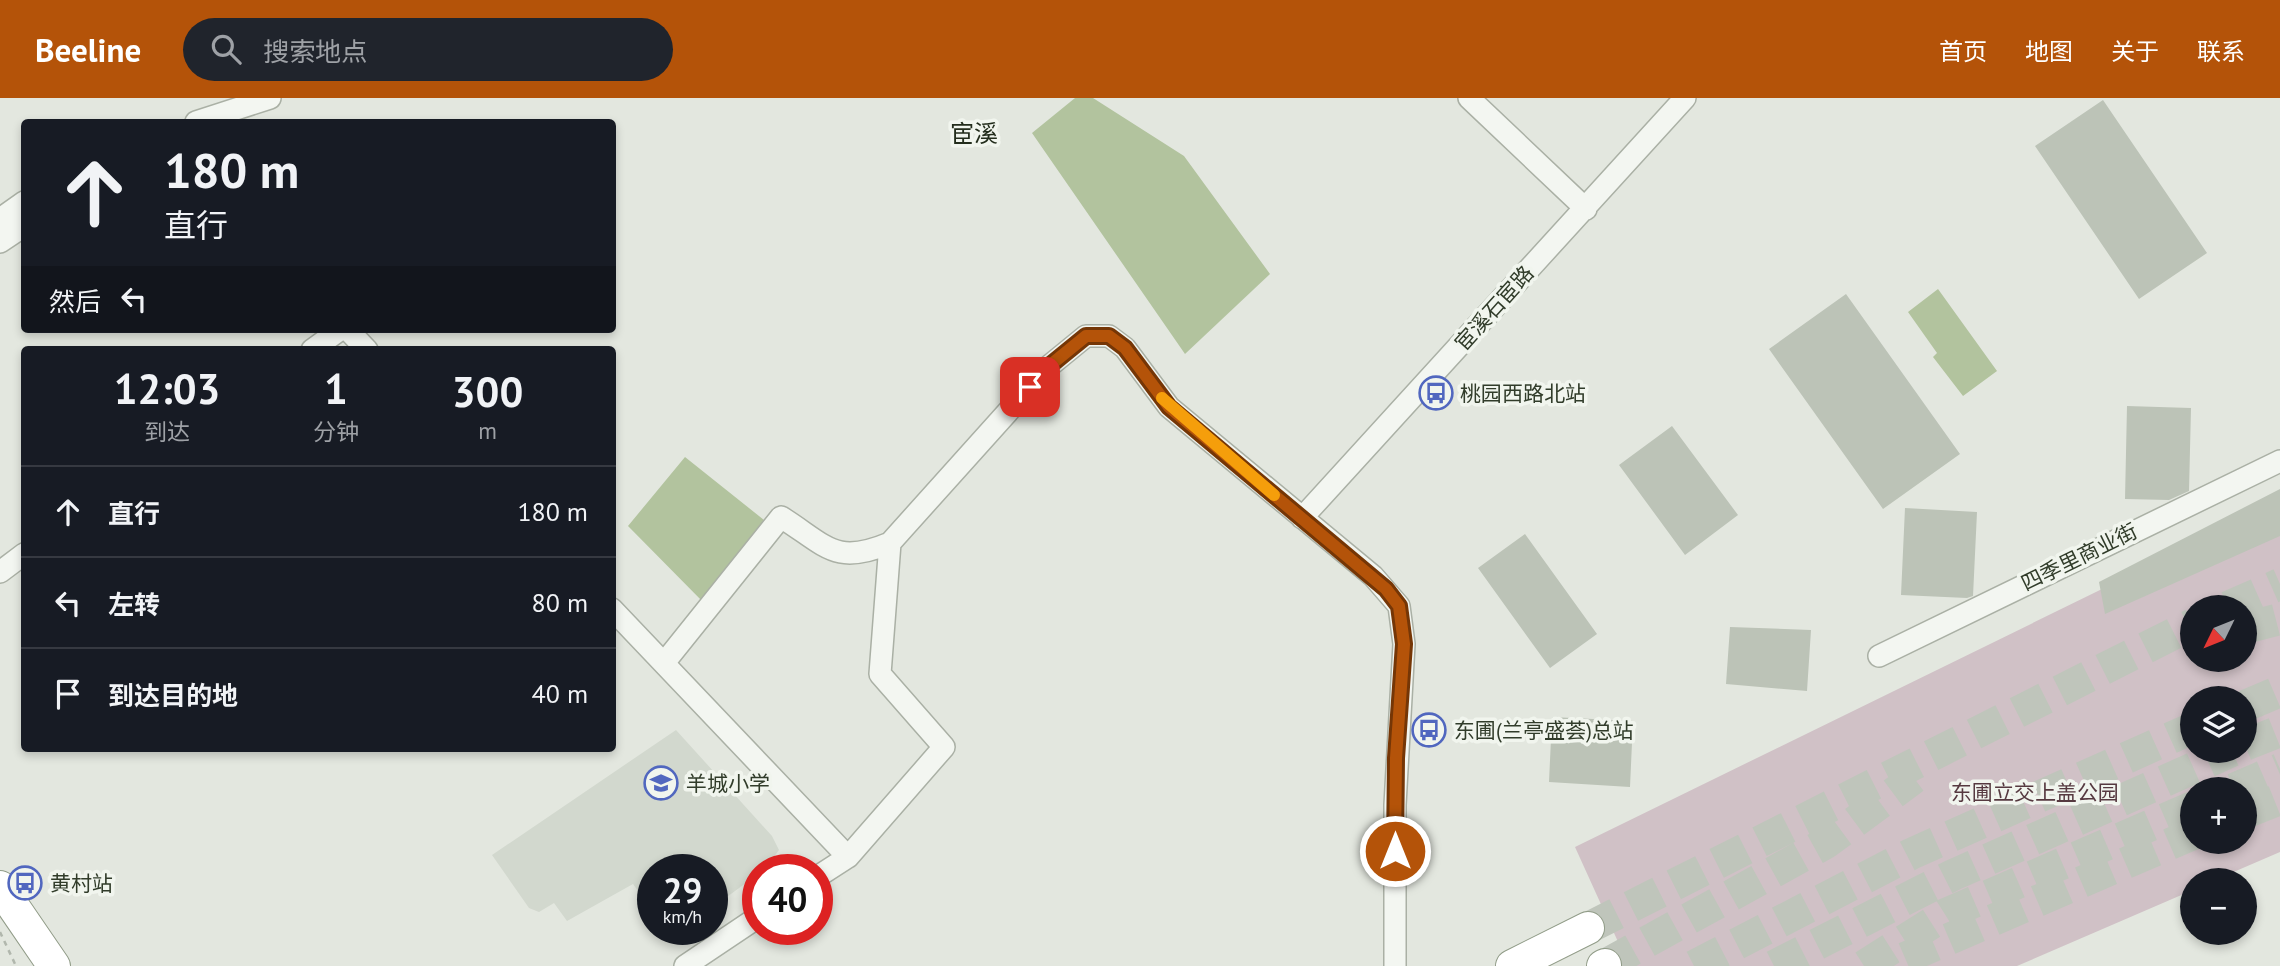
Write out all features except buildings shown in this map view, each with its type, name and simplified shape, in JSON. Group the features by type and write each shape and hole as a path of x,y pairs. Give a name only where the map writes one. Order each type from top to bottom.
{"highway":[{"path":"0,887 54,966"},
{"path":"1512,966 1588,928"}],"street":[{"path":"205,119 270,98"},
{"path":"1469,98 1586,209"},
{"name":"宦溪石宦路","path":"1302,518 1685,98"},
{"path":"0,219 21,204"},
{"path":"0,242 21,228"},
{"path":"318,346 335,333"},
{"path":"351,333 363,346"},
{"path":"664,663 781,516 841,554 864,554 890,542 1048,367 1086,336 1109,336 1125,348 1169,407 1386,589 1399,606 1403,624 1395,805 1395,966"},
{"name":"四季里商业街","path":"1879,656 2280,461"},
{"path":"833,867 848,857 944,747 880,674 890,542"},
{"path":"0,572 21,556"},
{"path":"616,613 848,857"},
{"path":"685,966 742,928"}],"path":[{"path":"0,932 16,966"}],"shaded area":[{"path":"1075,98 1093,98 1184,156 1270,274 1185,354 1032,133"},
{"path":"1938,289 1997,371 1963,396 1933,357 1937,353 1908,312"},
{"path":"685,457 764,520 705,604 628,526"},
{"name":"羊城小学","path":"676,730 772,836 779,850 776,854 742,854 742,886 728,896 728,854 637,854 637,890 633,884 567,921 554,903 539,912 529,908 492,855"}],"green space":[{"name":"东圃立交上盖公园","path":"2280,502 2280,852 2243,868 2180,868 2180,896 2017,966 1629,966 1575,847"}],"tunnel":[{"path":"2255,595 2280,584"},
{"path":"2258,625 2280,619"},
{"path":"1588,928 2180,631"},
{"path":"2257,701 2280,691"},
{"path":"2257,740 2280,731"},
{"path":"1694,966 1911,854 2180,734"},
{"path":"1774,966 1953,875 2205,763"},
{"path":"2257,779 2280,769"},
{"path":"1605,965 1826,843 1914,778"},
{"path":"2257,808 2280,799"},
{"path":"1864,966 1946,914 2180,813"},
{"path":"1905,958 2180,840"}],"slow traffic":[{"path":"1162,398 1169,407 1274,495"}],"place":[{"name":"桃园西路北站","path":"1436,393"},
{"name":"东圃(兰亭盛荟)总站","path":"1429,730"},
{"name":"羊城小学","path":"661,783"},
{"name":"黄村站","path":"25,883"}],"district":[{"name":"宦溪","path":"974,133"}],"route":[{"path":"1030,387 1048,367 1086,336 1109,336 1125,348 1169,407 1386,589 1399,606 1404,644 1396,758 1395,851"}]}
